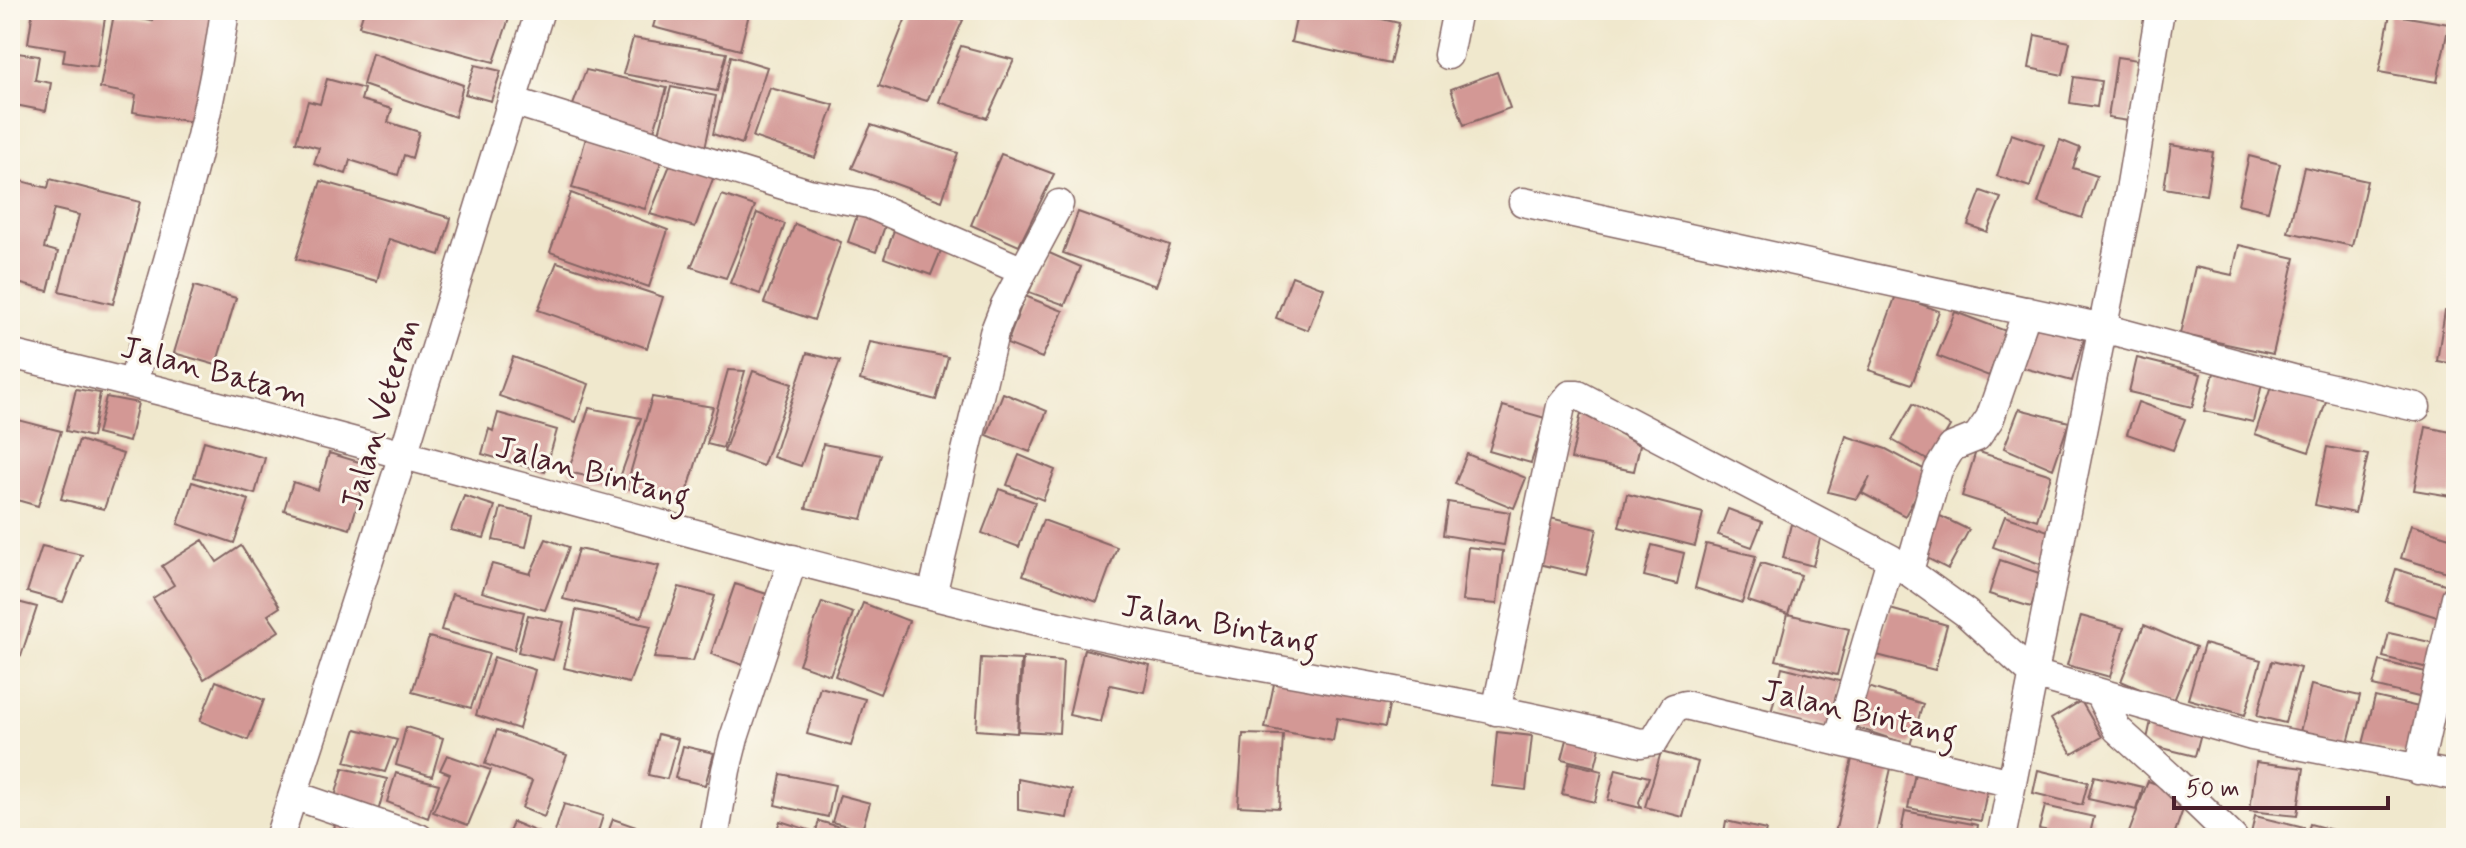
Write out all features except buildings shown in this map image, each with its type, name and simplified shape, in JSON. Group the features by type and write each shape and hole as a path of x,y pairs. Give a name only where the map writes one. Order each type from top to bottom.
{"street":[{"path":"133,383 200,137 219,55 225,10"},
{"name":"Jalan Veteran","path":"279,838 403,455 540,10"},
{"path":"1448,55 1457,10"},
{"path":"2001,838 2130,190 2160,10"},
{"path":"512,101 809,193 869,204 1023,271"},
{"path":"1523,202 2103,328 2297,380 2416,407"},
{"path":"932,595 994,333 1005,305 1059,204"},
{"path":"1838,740 1900,565 1938,470 1952,447 1977,437 1986,425 2027,311"},
{"name":"Jalan Batam","path":"10,354 133,383 403,455"},
{"path":"1496,711 1561,406 1570,395 1586,397 1900,565 1992,634 2033,674 2252,736 2456,776"},
{"name":"Jalan Bintang","path":"403,455 1075,630 1648,743 1659,734 1674,708 1685,705 2012,783"},
{"path":"714,838 734,738 793,559"},
{"path":"2418,770 2456,597"},
{"path":"2099,694 2117,729 2233,838"},
{"path":"293,795 419,838"}]}
